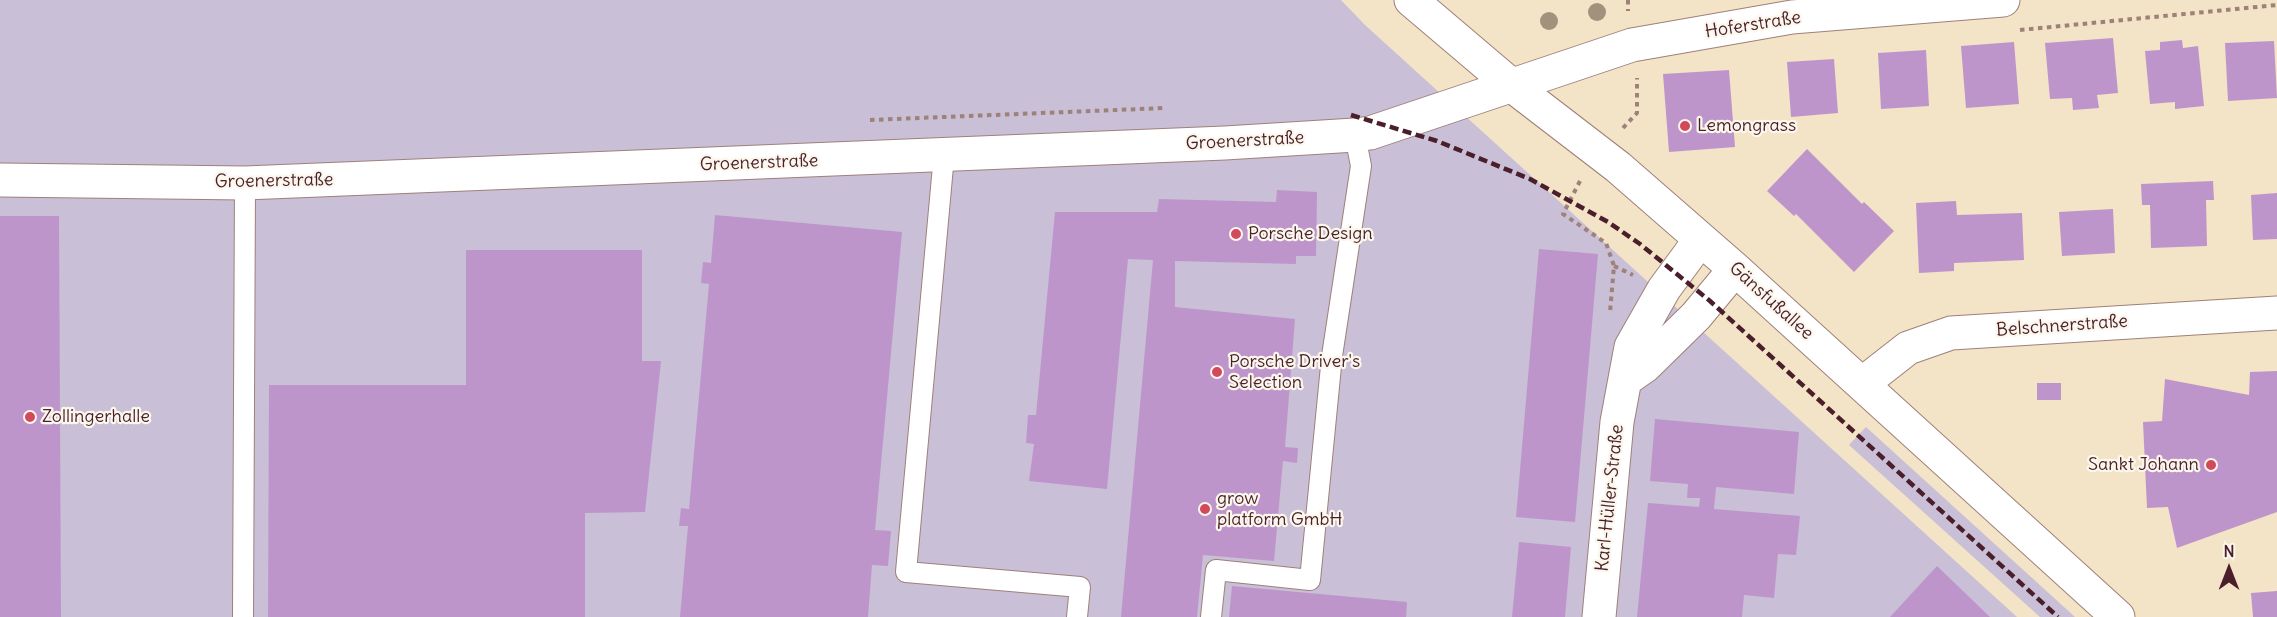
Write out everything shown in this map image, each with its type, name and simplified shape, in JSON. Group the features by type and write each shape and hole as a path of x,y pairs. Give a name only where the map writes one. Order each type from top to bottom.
{"street":[{"name":"Gänsfußallee","path":"1411,0 1735,268 2118,617"},
{"name":"Hoferstraße","path":"1510,84 1632,45 1792,17 2003,0"},
{"name":"Groenerstraße","path":"0,180 245,183 944,155 1355,135 1392,126 1510,84"},
{"name":"Karl-Hüller-Straße","path":"1599,617 1617,422 1631,347 1664,290 1700,240"},
{"path":"1625,380 1645,366 1696,316 1735,268"},
{"name":"Belschnerstraße","path":"1862,384 1908,348 1951,333 2277,313"}],"lane":[{"path":"1211,617 1216,570 1310,580 1332,356 1361,166 1355,135"},
{"path":"944,155 906,572 1080,587 1077,617"},
{"path":"243,617 245,183"}],"path":[{"path":"1609,324 1614,266 1606,243 1563,214 1573,190 1600,154 1636,113 1637,78"}],"shaded area":[{"path":"0,0 1341,0 1365,25 2017,617 0,617"},
{"path":"1866,427 2075,617 2040,617 1849,445"}],"building":[{"path":"2113,38 2118,93 2097,95 2099,108 2073,110 2072,98 2050,99 2045,43"},
{"path":"2182,40 2183,48 2198,46 2204,106 2175,109 2175,102 2150,104 2145,51 2160,50 2160,42"},
{"path":"2274,41 2277,98 2228,101 2225,43"},
{"path":"2014,42 2019,104 1966,108 1961,46"},
{"path":"1926,50 1929,106 1881,109 1878,53"},
{"path":"1834,59 1838,113 1791,117 1787,62"},
{"path":"1729,70 1735,147 1669,152 1663,74"},
{"path":"1807,149 1862,204 1864,202 1894,231 1854,272 1796,214 1794,216 1767,191"},
{"path":"2213,181 2214,200 2206,200 2207,246 2151,248 2150,205 2142,205 2141,184"},
{"path":"1277,190 1317,192 1316,256 1296,256 1296,264 1175,261 1175,307 1295,319 1285,447 1298,448 1297,463 1283,461 1274,561 1203,555 1197,617 1121,617 1153,260 1128,259 1107,489 1029,481 1034,444 1026,443 1028,415 1036,415 1055,212 1157,212 1159,199 1276,202"},
{"path":"2277,193 2277,239 2253,240 2251,195"},
{"path":"1956,201 1957,215 2022,213 2024,260 1954,263 1954,271 1919,273 1916,203"},
{"path":"2113,209 2115,253 2062,256 2059,212"},
{"path":"715,215 902,232 875,530 891,531 888,566 872,565 868,617 680,617 688,526 679,526 681,508 689,509 709,284 701,283 703,262 711,263"},
{"name":"Zollingerhalle","path":"0,216 59,216 61,617 0,617"},
{"path":"1539,249 1598,254 1575,522 1516,517"},
{"path":"466,250 642,250 642,361 661,361 645,512 585,513 585,617 268,617 269,385 466,385"},
{"name":"Sankt Johann","path":"2277,371 2277,512 2177,548 2168,507 2147,508 2143,422 2162,421 2165,379 2249,395 2250,372"},
{"path":"2037,383 2061,383 2061,400 2037,400"},
{"path":"1655,419 1799,432 1794,494 1716,487 1714,509 1800,516 1796,555 1778,554 1774,598 1744,595 1742,617 1637,617 1648,503 1699,507 1700,498 1687,498 1688,484 1650,481"},
{"path":"1519,542 1571,547 1565,617 1512,617"},
{"path":"1937,566 1990,617 1890,617"},
{"path":"1232,586 1407,602 1406,617 1229,617"},
{"path":"2277,591 2277,617 2253,617 2251,593"}],"railway":[{"path":"1351,115 1437,141 1530,179 1608,222 1640,244 1710,301 2058,617"}],"place":[{"name":"Lemongrass","path":"1685,126"},
{"name":"Porsche Design","path":"1236,234"},
{"name":"Porsche Driver's Selection","path":"1217,372"},
{"name":"Zollingerhalle","path":"30,417"},
{"name":"Sankt Johann","path":"2211,465"},
{"name":"grow platform GmbH","path":"1205,509"}]}
